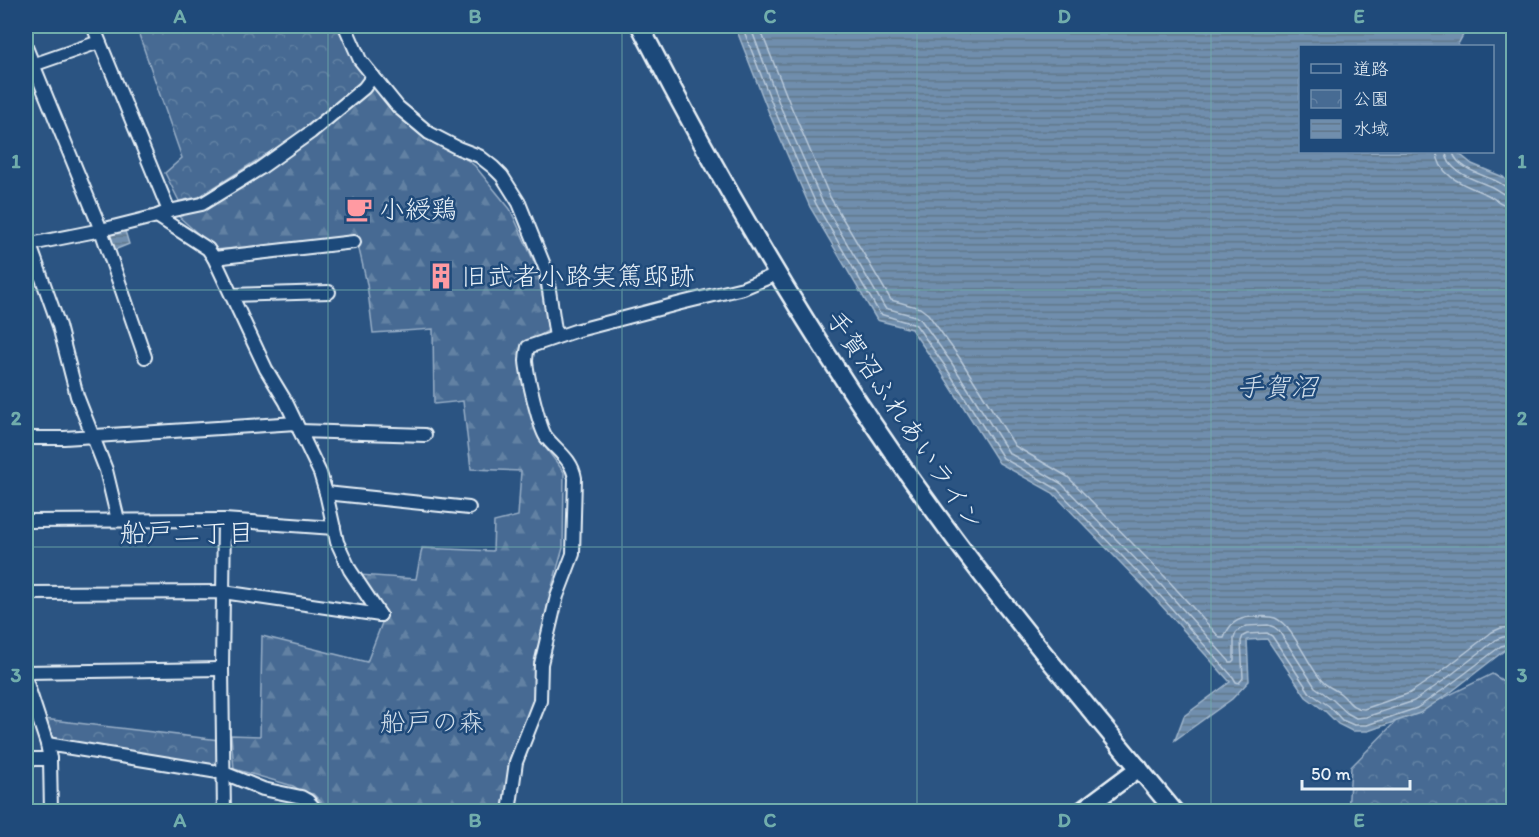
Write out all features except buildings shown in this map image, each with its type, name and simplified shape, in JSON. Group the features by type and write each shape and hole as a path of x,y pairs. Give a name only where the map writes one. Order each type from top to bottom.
{"street":[{"path":"93,26 169,211"},
{"path":"345,26 360,60 398,107 429,133 479,156 502,176 519,203 546,270 556,337"},
{"name":"手賀沼ふれあいライン","path":"640,26 679,102 777,274 871,420 934,511 1037,646 1174,812"},
{"path":"29,67 99,42"},
{"path":"26,47 29,67 101,230 145,357"},
{"path":"118,520 106,470 77,396 59,326 28,245 101,230 202,204 259,169 311,132 364,88 373,76"},
{"path":"26,593 223,592 380,615 350,570 337,542 320,473 286,402 266,369 214,258 208,249 157,216"},
{"path":"214,258 354,242"},
{"path":"509,812 516,762 540,701 541,664 557,596 573,554 575,478 567,458 545,435 534,401 526,362 528,347 556,337 743,288 777,274"},
{"path":"232,295 329,292"},
{"path":"26,438 298,427 425,435"},
{"path":"326,493 469,507"},
{"path":"26,521 225,520 334,528"},
{"path":"224,812 222,669 225,520"},
{"path":"26,672 222,669"},
{"path":"26,680 50,759 51,812"},
{"path":"47,744 224,773 263,789 301,797 318,812"},
{"path":"26,759 50,759"},
{"path":"1080,812 1139,768"}],"green space":[{"path":"136,26 338,26 356,63 365,74 363,80 308,128 199,197 179,201 165,173 182,158"},
{"name":"船戸の森","path":"374,89 475,166 510,209 537,268 549,330 521,347 541,442 564,472 563,548 534,666 536,702 504,811 330,811 313,794 234,769 231,735 260,736 262,636 367,662 385,615 360,575 416,579 422,548 493,551 494,522 518,516 521,471 471,469 463,401 434,404 433,329 373,333 367,284 356,236 216,250 177,215 204,209"},
{"path":"1492,674 1513,687 1513,811 1348,812 1351,767 1396,721"},
{"path":"44,719 219,740 220,769 50,741"}],"water":[{"name":"手賀沼","path":"735,26 1468,26 1458,45 1299,45 1299,153 1458,153 1472,164 1503,177 1513,187 1513,649 1505,650 1420,713 1368,731 1352,731 1338,724 1306,697 1267,639 1247,640 1249,681 1232,699 1175,740 1184,716 1230,682 1151,594 1053,493 999,463 911,329 877,320 810,207 769,113"},
{"path":"125,231 129,244 112,251 108,238 110,232"}],"place":[{"name":"小綬鶏","path":"359,209"},
{"name":"旧武者小路実篤邸跡","path":"441,276"}],"district":[{"name":"船戸二丁目","path":"187,533"}]}
